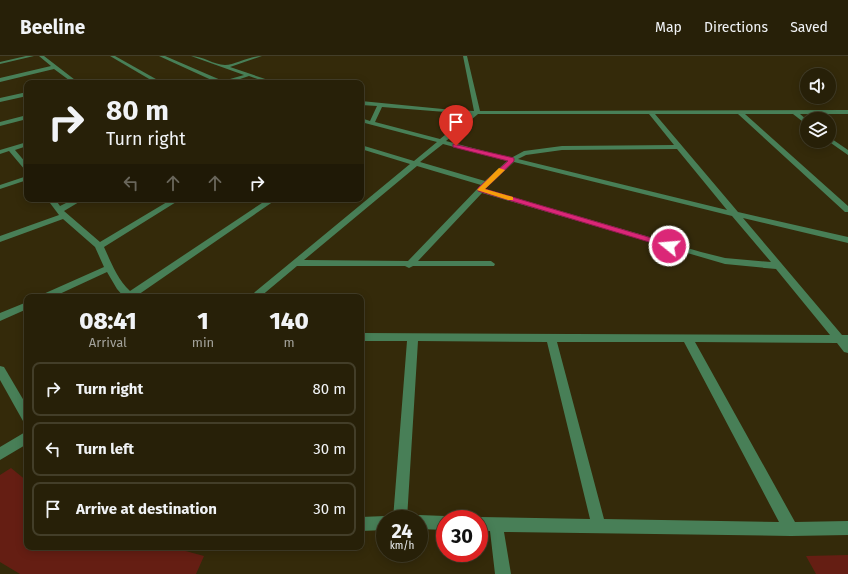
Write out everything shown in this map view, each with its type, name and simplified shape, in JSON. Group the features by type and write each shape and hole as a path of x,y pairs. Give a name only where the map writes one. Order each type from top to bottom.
{"street":[{"path":"0,63 32,56"},
{"path":"42,56 70,80"},
{"path":"112,56 155,80"},
{"path":"160,56 216,80"},
{"path":"193,56 264,80"},
{"path":"224,67 260,56"},
{"path":"465,56 478,112"},
{"path":"0,80 55,67"},
{"path":"232,80 248,75"},
{"path":"0,100 24,95"},
{"path":"364,104 478,112 848,112"},
{"path":"372,123 380,106"},
{"path":"258,294 478,112"},
{"path":"740,112 848,210"},
{"path":"794,112 800,117"},
{"path":"651,113 779,266 844,339 848,349"},
{"path":"0,124 24,118"},
{"path":"364,121 512,160 736,215 848,240"},
{"path":"836,144 848,153"},
{"path":"0,152 24,145"},
{"path":"409,264 484,187 512,160 524,152 562,148 680,147"},
{"path":"364,148 698,254 725,261 779,266"},
{"path":"11,149 24,165"},
{"path":"0,187 24,179"},
{"path":"53,202 62,213 99,246 120,287 127,294"},
{"path":"0,239 62,213 76,202"},
{"path":"99,246 172,202"},
{"path":"132,294 269,202"},
{"path":"296,263 491,264"},
{"path":"51,294 109,268"},
{"path":"0,317 24,305"},
{"path":"364,337 844,339"},
{"path":"401,510 413,338"},
{"path":"552,338 598,526"},
{"path":"688,339 791,530"},
{"path":"0,370 24,413"},
{"path":"0,454 24,439"},
{"path":"364,524 376,523"},
{"path":"488,524 791,530 848,528"},
{"path":"496,524 503,574"}],"shaded area":[{"path":"11,468 24,479 24,550 182,550 204,556 196,574 20,574 0,562 0,475"},
{"path":"848,555 848,574 816,574 806,556"}],"slow traffic":[{"path":"502,170 481,190 510,198"}],"route":[{"path":"456,146 512,160 481,190 669,246"}]}
